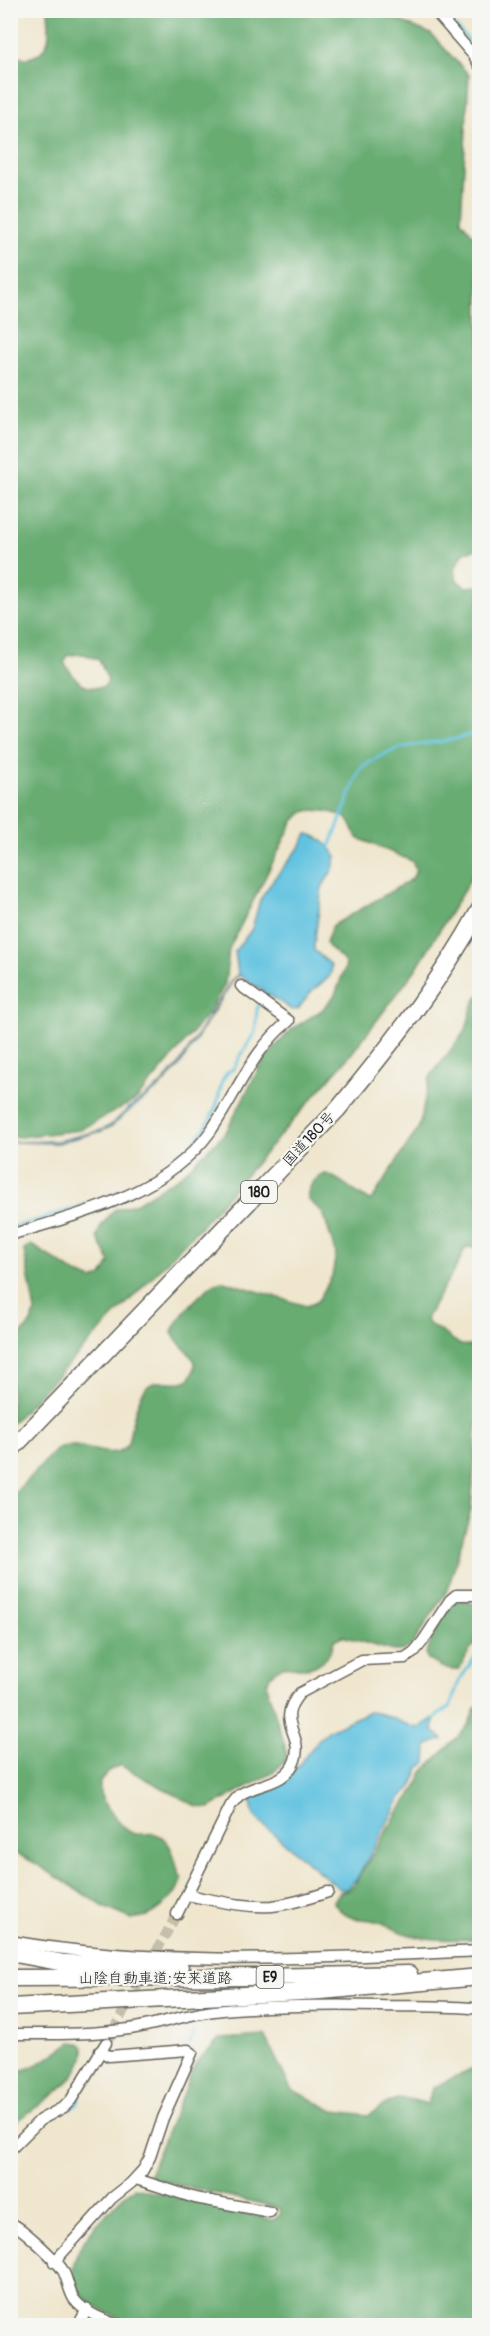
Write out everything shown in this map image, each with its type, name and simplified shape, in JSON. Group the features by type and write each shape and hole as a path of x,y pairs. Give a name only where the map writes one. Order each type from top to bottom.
{"highway":[{"name":"国道180号","path":"10,1451 338,1109 377,1062 419,1005 461,943 480,909"},
{"path":"10,1953 76,1963 168,1967 405,1970 442,1973"},
{"path":"10,2007 321,1991 480,1974"},
{"name":"山陰自動車道;安来道路","path":"10,1978 480,1974"}],"street":[{"path":"434,10 480,66"},
{"path":"10,1235 74,1216 141,1188 171,1170 191,1154 210,1131 255,1058 280,1028 289,1021 241,986"},
{"path":"177,1914 231,1805 240,1794 275,1781 295,1760 296,1748 288,1715 294,1700 300,1693 362,1660 405,1658 414,1652 423,1641 450,1599 456,1595 480,1595"},
{"path":"187,1895 250,1905 272,1905 300,1901 328,1892"},
{"path":"10,1941 42,1947 97,1952 192,1957 302,1957 480,1951"},
{"path":"10,2034 63,2034 130,2029 212,2011 276,2006 435,2005 480,2009"},
{"path":"10,2150 40,2120 72,2100 103,2047 109,2056 188,2050 192,2053 163,2118 150,2157 136,2179 112,2198 54,2262"},
{"path":"136,2179 195,2198 270,2212"},
{"path":"10,2223 24,2230 64,2272 75,2300 112,2323 122,2325"},
{"path":"78,2325 87,2309"}],"green space":[{"path":"48,11 376,11 431,34 469,75 461,220 479,242 480,549 464,552 454,570 457,580 465,587 479,586 479,865 416,969 352,1053 201,1226 11,1424 11,1346 31,1323 35,1312 24,1250 30,1245 35,1247 75,1273 93,1280 102,1276 110,1262 97,1237 101,1226 114,1210 137,1203 180,1176 226,1132 263,1060 292,1029 322,1010 335,995 346,965 326,942 332,926 412,879 416,870 412,861 358,838 350,822 342,816 319,811 302,813 293,822 229,949 225,984 209,1012 136,1100 80,1130 11,1136 10,44 14,54 20,57 34,57 42,51 48,41","holes":["84,654 99,660 108,680 104,687 96,688 84,685 76,679 64,663 68,655"]},
{"path":"479,994 479,1248 467,1247 465,1249 426,1319 428,1323 461,1345 471,1346 479,1339 480,1420 477,1425 471,1510 448,1589 412,1645 407,1649 390,1650 342,1636 334,1640 331,1651 319,1664 308,1668 284,1666 274,1671 266,1684 287,1753 286,1760 273,1773 209,1808 198,1807 120,1765 110,1770 100,1782 100,1794 106,1805 120,1823 131,1832 155,1834 167,1841 182,1879 176,1892 161,1908 147,1916 132,1919 106,1908 35,1863 11,1851 11,1497 56,1449 75,1446 114,1452 122,1450 128,1444 137,1405 148,1386 162,1382 184,1382 193,1373 195,1362 172,1332 187,1310 211,1286 224,1281 306,1306 319,1299 332,1276 336,1254 323,1213 308,1199 312,1183 326,1174 338,1179 364,1197 370,1200 373,1198 419,1127 430,1077 466,1030 472,1007"},
{"path":"463,1600 479,1606 479,1643 470,1650 459,1670 451,1670 431,1661 427,1658 426,1653 451,1603"},
{"path":"479,1704 479,1939 451,1940 413,1936 383,1923 345,1914 333,1902 340,1892 354,1885 398,1812 415,1790 423,1772 460,1735 469,1724"},
{"path":"265,2036 291,2089 334,2111 369,2115 392,2101 403,2098 428,2104 432,2088 479,2065 479,2325 141,2325 101,2310 87,2301 78,2289 73,2276 75,2261 83,2243 115,2204 135,2188 273,2220 281,2214 279,2208 154,2179 149,2174 195,2064 220,2039"},
{"path":"71,2042 80,2043 84,2047 83,2059 77,2071 56,2092 11,2126 11,2072 27,2069 44,2061"}],"water":[{"path":"307,834 324,842 336,856 333,869 322,887 314,945 314,950 331,965 328,978 298,1009 292,1010 239,975 232,982 179,1067 158,1089 112,1126 102,1131 58,1143 11,1142 58,1141 102,1130 157,1088 178,1066 231,981 238,974 235,951 252,929 260,900 300,847"},
{"path":"368,1712 381,1714 419,1728 435,1717 433,1731 443,1739 427,1745 426,1763 419,1768 412,1787 402,1796 357,1878 347,1889 340,1889 262,1824 253,1814 251,1796 270,1790 288,1779 319,1739 330,1730"}],"waterway":[{"path":"456,27 480,52"},
{"path":"328,852 360,769 397,749 461,738 480,729"},
{"path":"10,1228 58,1214 128,1188 170,1163 189,1147 207,1125 217,1104 225,1076 233,1069 255,1032 257,1009 267,990"},
{"path":"433,1719 450,1707 459,1681 480,1650"},
{"path":"190,2044 193,2035"},
{"path":"70,2109 76,2105 80,2097"},
{"path":"107,2195 115,2188"}],"tunnel":[{"path":"106,2043 177,1914"}]}
